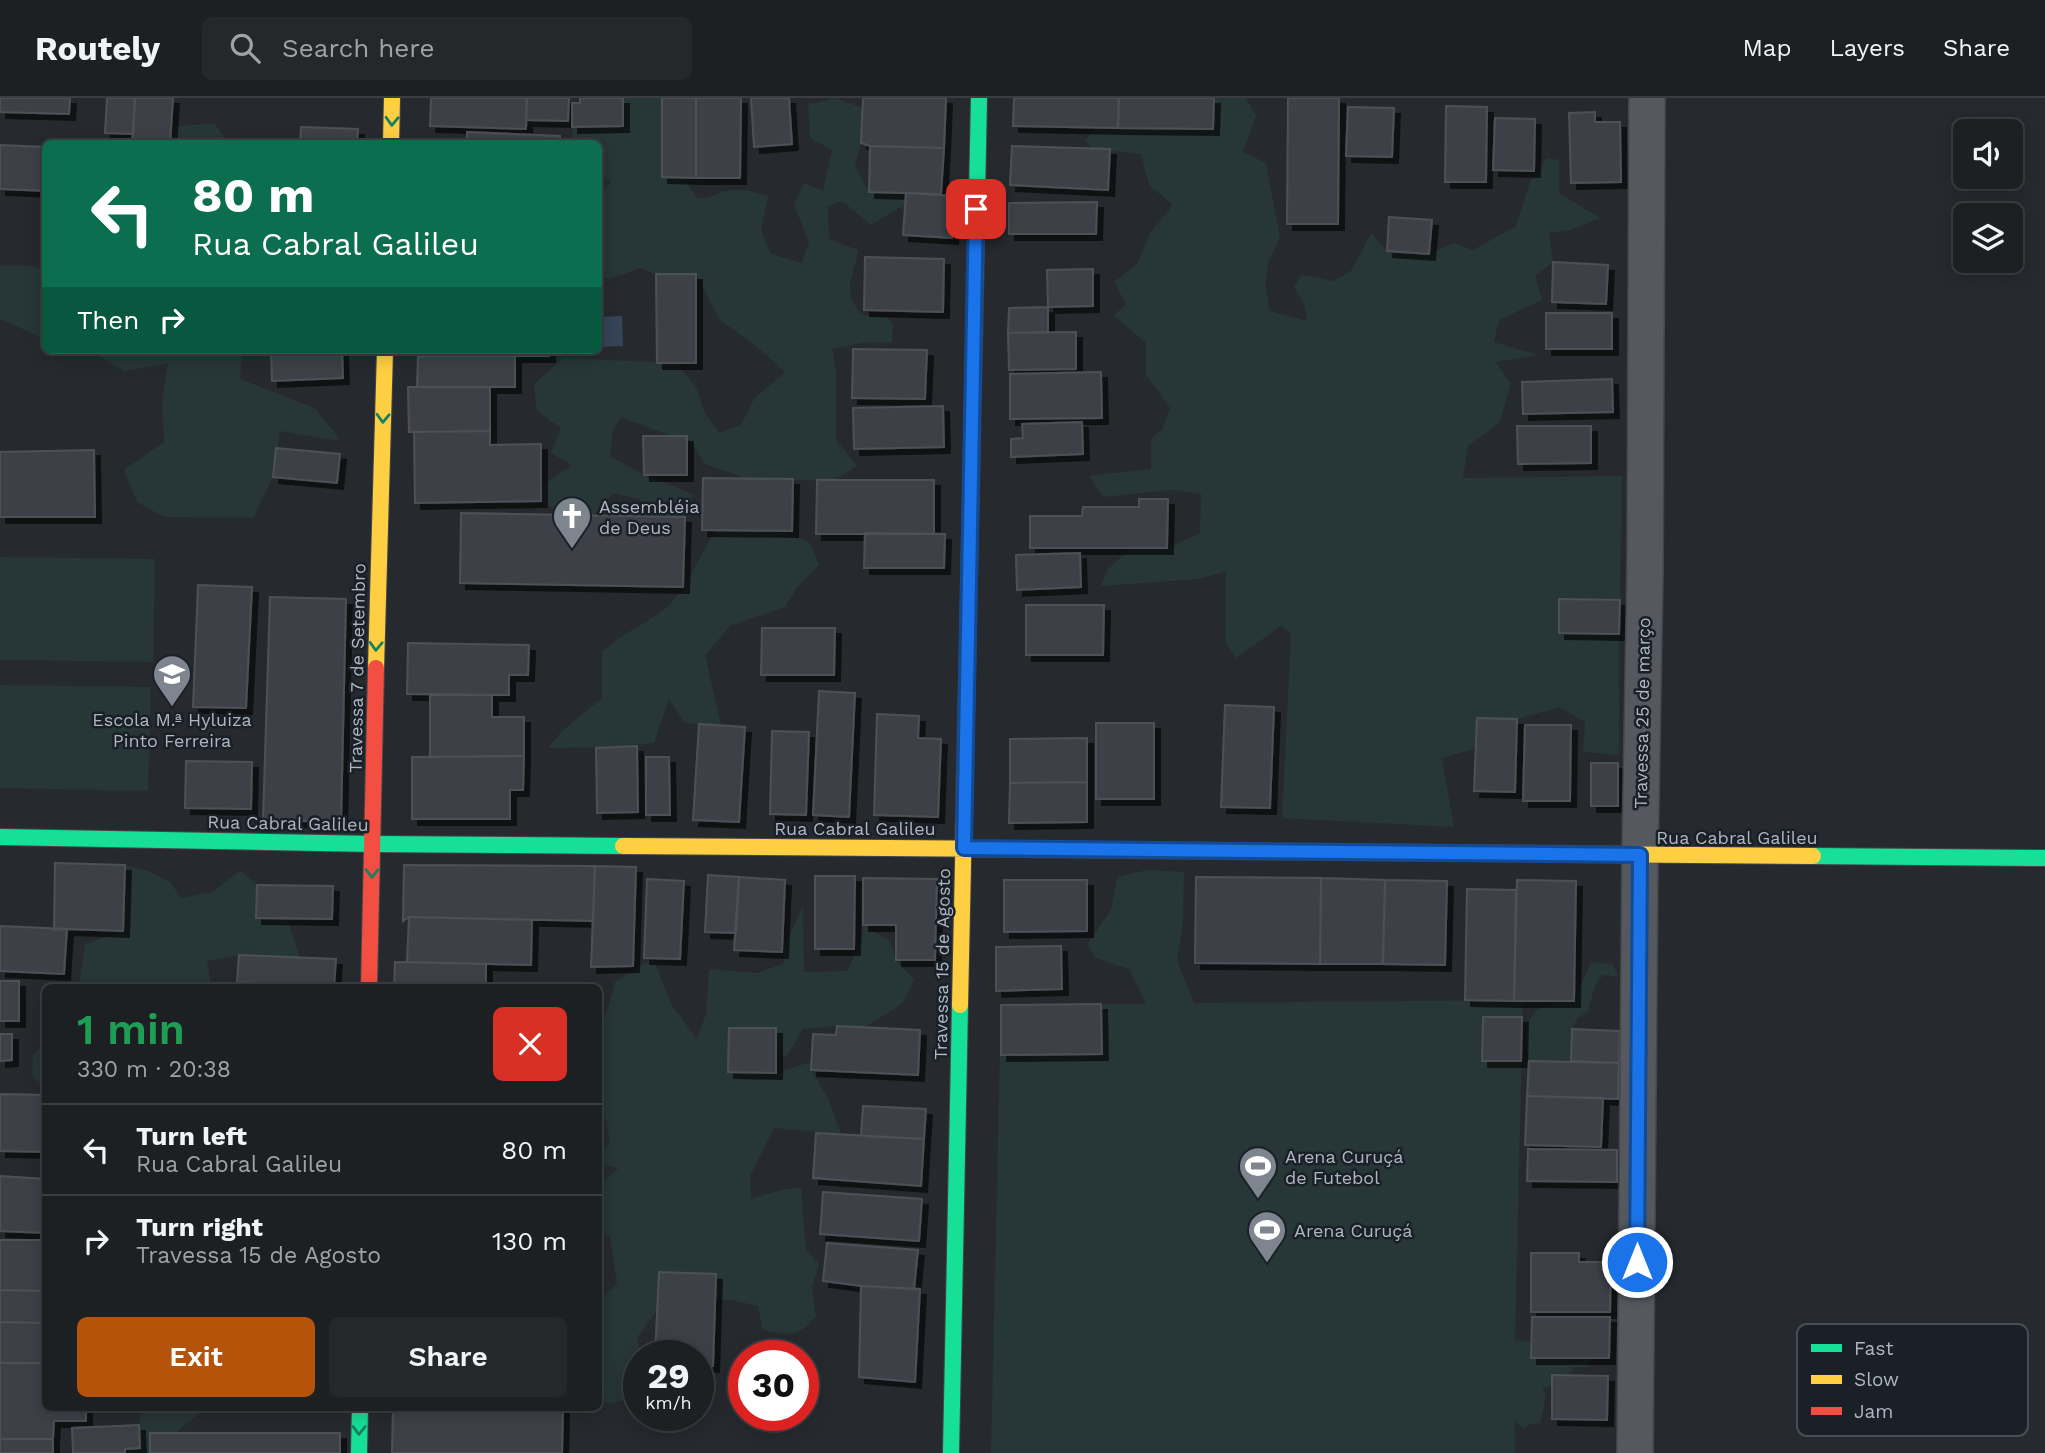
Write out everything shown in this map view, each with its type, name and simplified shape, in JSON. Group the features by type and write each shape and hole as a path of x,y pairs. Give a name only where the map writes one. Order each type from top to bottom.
{"street":[{"path":"391,140 393,98"},
{"name":"Travessa 15 de Agosto","path":"951,1453 979,98"},
{"name":"Travessa 25 de março","path":"1635,1453 1647,98"},
{"name":"Travessa 7 de Setembro","path":"369,984 385,354"},
{"name":"Rua Cabral Galileu","path":"0,837 373,844 2045,858"},
{"path":"359,1453 360,1411"}],"shaded area":[{"path":"623,98 662,98 662,177 683,178 698,198 732,190 768,196 761,230 771,254 802,263 809,242 794,205 804,183 823,191 832,150 810,138 808,105 835,98 863,108 861,143 855,166 869,192 906,193 906,206 871,225 842,201 828,206 829,239 858,250 850,283 855,306 862,315 886,317 893,323 892,343 867,342 832,349 836,370 836,440 857,466 833,481 748,479 705,464 687,436 671,436 621,417 613,431 610,456 644,475 693,494 685,517 648,517 639,499 614,493 593,515 563,515 541,501 541,486 572,465 551,453 561,428 537,411 534,384 563,358 676,363 696,387 705,413 719,433 741,425 754,399 785,372 755,345 720,320 696,274 656,274 640,268 610,279 602,276 602,191 611,182 602,177 602,140 573,140 572,127 623,126"},
{"path":"1214,98 1246,98 1256,116 1243,152 1266,163 1280,237 1268,264 1265,286 1270,311 1307,321 1304,304 1294,287 1301,275 1334,281 1352,270 1371,233 1387,251 1429,254 1454,243 1473,250 1516,226 1530,182 1547,158 1559,160 1559,193 1600,218 1571,230 1549,233 1553,262 1535,276 1542,300 1499,320 1494,342 1538,355 1495,362 1511,383 1500,422 1468,446 1463,478 1622,476 1620,600 1560,599 1559,633 1619,634 1619,755 1583,752 1585,722 1559,707 1517,719 1477,718 1476,748 1442,758 1454,827 1282,818 1291,634 1281,626 1236,658 1225,642 1226,571 1199,579 1101,586 1107,570 1130,548 1167,548 1200,533 1201,494 1171,490 1103,497 1089,476 1151,469 1151,438 1163,429 1170,408 1146,375 1146,343 1114,315 1126,304 1114,282 1137,264 1150,233 1173,205 1149,185 1141,154 1093,149 1085,141 1096,127"},
{"path":"214,123 227,140 170,140 171,127"},
{"path":"30,265 42,270 42,338 0,319 0,266"},
{"path":"96,354 242,354 240,379 315,408 341,441 280,431 273,477 253,518 164,517 137,502 124,470 164,442 162,402 168,363 124,371"},
{"path":"715,530 782,531 810,543 819,565 798,586 785,607 731,625 705,655 721,725 685,723 669,699 654,743 548,748 562,731 602,698 602,652 672,603"},
{"path":"0,557 155,559 153,662 0,660"},
{"path":"0,685 151,687 148,791 0,788"},
{"path":"125,865 151,872 170,882 181,898 213,892 240,870 257,885 257,918 287,919 300,958 239,955 207,961 211,984 79,984 85,944 123,931"},
{"name":"Arena Curuçá","path":"1147,870 1184,872 1183,925 1177,961 1194,1003 1523,1000 1515,1339 1531,1342 1531,1358 1590,1358 1588,1367 1575,1367 1552,1386 1542,1388 1546,1395 1540,1423 1530,1424 1523,1429 1515,1420 1515,1453 991,1453 1001,1005 1146,1004 1129,969 1096,958 1087,944 1111,910 1117,877"},
{"path":"803,906 804,972 847,971 862,941 863,925 890,941 896,960 914,980 903,1003 864,1028 837,1026 803,1029 787,1056 776,1055 776,1028 729,1028 728,1072 775,1073 811,1062 811,1070 828,1098 841,1134 774,1128 750,1176 751,1199 785,1189 801,1188 806,1250 819,1264 812,1287 816,1316 803,1329 793,1334 763,1330 758,1306 715,1299 716,1274 659,1272 657,1310 637,1340 623,1340 623,1400 610,1404 602,1401 602,1297 617,1284 610,1237 602,1233 602,1183 618,1168 602,1164 602,1153 610,1142 602,1108 602,1020 604,1022 615,982 653,958 671,1004 697,1039 706,1014 709,969 757,973 785,963 782,952"},
{"path":"1591,962 1612,964 1619,977 1603,975 1595,985 1588,1011 1577,1019 1572,1029 1571,1061 1529,1061 1526,1034 1532,1016 1538,1009 1548,1005 1574,1001"},
{"path":"42,1046 42,1087 32,1075 33,1056"},
{"path":"141,1411 201,1411 176,1433 150,1433 150,1453 125,1453 125,1449 140,1448"}],"water":[{"path":"622,316 623,346 602,347 602,317"}],"building":[{"path":"0,98 70,98 69,114 0,112"},
{"path":"107,98 135,98 133,134 105,133"},
{"path":"135,98 173,98 170,140 132,140"},
{"path":"431,98 527,98 526,129 430,126"},
{"path":"527,98 569,98 568,121 526,120"},
{"path":"580,98 623,98 623,126 572,127 572,103 580,103"},
{"path":"662,98 696,98 696,178 662,177"},
{"path":"696,98 741,98 740,178 696,178"},
{"path":"751,98 789,98 792,144 754,147"},
{"path":"863,98 946,98 944,148 870,146 861,143"},
{"path":"1014,98 1119,98 1118,128 1013,126"},
{"path":"1119,98 1214,98 1213,129 1118,128"},
{"path":"1288,98 1339,98 1338,224 1287,224"},
{"path":"1446,106 1487,107 1486,182 1445,182"},
{"path":"1348,107 1394,108 1392,157 1346,156"},
{"path":"1595,112 1595,122 1620,122 1621,182 1571,183 1569,113"},
{"path":"1495,118 1535,119 1534,171 1493,170"},
{"path":"301,127 358,129 357,140 300,140"},
{"path":"467,132 560,136 560,140 467,140"},
{"path":"0,145 42,147 42,191 0,189"},
{"path":"870,146 944,148 941,194 869,192"},
{"path":"1012,146 1110,149 1108,190 1010,185"},
{"path":"906,193 956,196 952,238 903,235"},
{"path":"1097,202 1096,234 1009,234 1009,203"},
{"path":"1389,217 1432,220 1429,254 1387,251"},
{"path":"865,257 944,259 943,312 864,310"},
{"path":"1553,262 1608,265 1606,304 1552,302"},
{"path":"1093,269 1093,306 1048,307 1047,270"},
{"path":"656,274 696,274 696,363 657,363"},
{"path":"1048,307 1048,332 1008,333 1009,308"},
{"path":"1546,313 1612,313 1612,349 1546,349"},
{"path":"1076,332 1076,369 1009,370 1008,333"},
{"path":"853,349 927,350 925,399 852,398"},
{"path":"271,354 342,354 343,378 272,381"},
{"path":"426,354 549,354 549,356"},
{"path":"515,356 515,387 417,387 418,357"},
{"path":"1101,372 1102,418 1010,419 1010,374"},
{"path":"1612,379 1613,412 1523,414 1522,382"},
{"path":"408,387 490,387 490,431 409,432"},
{"path":"943,406 944,447 854,449 853,408"},
{"path":"1082,422 1083,454 1011,457 1011,439 1023,438 1022,424"},
{"path":"1517,426 1591,426 1591,463 1518,464"},
{"path":"490,431 490,445 541,444 541,501 415,503 414,432"},
{"path":"643,436 687,436 687,475 644,475"},
{"path":"276,448 340,454 337,483 273,477"},
{"path":"94,450 95,517 0,517 0,452"},
{"path":"703,478 793,479 792,531 702,530"},
{"path":"817,480 934,480 934,534 816,534"},
{"path":"1139,499 1168,499 1167,548 1030,548 1030,516 1082,516 1083,507 1139,507"},
{"name":"Assembléia de Deus","path":"461,513 685,517 683,587 460,583"},
{"path":"865,533 945,534 944,568 864,568"},
{"path":"1080,553 1081,587 1017,590 1016,555"},
{"path":"198,585 252,587 246,708 193,707"},
{"path":"270,597 346,599 341,822 263,820"},
{"path":"1559,599 1620,600 1619,634 1559,633"},
{"path":"1026,605 1104,605 1103,655 1026,655"},
{"path":"762,628 835,628 834,675 761,675"},
{"path":"408,643 529,645 528,675 509,675 509,695 407,694"},
{"path":"819,691 855,693 849,817 813,815"},
{"path":"430,695 492,695 492,717 524,717 524,756 430,757"},
{"path":"1225,705 1274,707 1270,808 1221,807"},
{"path":"877,714 919,716 918,738 941,739 938,817 874,815"},
{"path":"1477,718 1517,719 1515,792 1474,791"},
{"path":"1096,723 1154,723 1154,799 1096,799"},
{"path":"699,724 745,727 739,822 693,820"},
{"path":"1525,725 1571,725 1570,801 1523,801"},
{"path":"772,731 809,732 806,815 770,814"},
{"path":"1087,738 1087,782 1010,783 1010,739"},
{"path":"637,746 638,812 597,813 596,748"},
{"path":"524,756 523,790 510,790 510,819 412,819 412,757"},
{"path":"646,757 669,757 670,815 646,815"},
{"path":"186,761 252,762 251,809 185,808"},
{"path":"1591,763 1618,763 1618,806 1591,806"},
{"path":"1087,782 1087,822 1009,823 1010,783"},
{"path":"55,863 125,865 123,931 54,930"},
{"path":"404,865 595,866 593,921 409,917 403,921"},
{"path":"595,866 636,867 633,966 591,967"},
{"path":"708,875 739,877 736,933 705,932"},
{"path":"815,876 855,876 854,949 815,949"},
{"path":"739,877 785,880 782,952 734,950"},
{"path":"1196,877 1321,878 1320,964 1195,963"},
{"path":"863,878 937,879 935,960 896,960 896,925 863,925"},
{"path":"1321,878 1385,880 1383,964 1320,964"},
{"path":"647,879 684,881 680,959 644,958"},
{"path":"1004,880 1087,880 1087,931 1004,932"},
{"path":"1385,880 1447,881 1445,965 1383,964"},
{"path":"1517,880 1576,881 1574,1001 1514,1001"},
{"path":"257,885 333,886 332,919 256,918"},
{"path":"1467,889 1516,890 1514,1001 1465,1000"},
{"path":"409,917 532,920 531,965 407,962"},
{"path":"0,926 67,929 64,974 0,971"},
{"path":"1061,946 1062,989 996,991 996,947"},
{"path":"239,955 336,959 334,984 237,982"},
{"path":"395,962 486,964 486,984 394,984"},
{"path":"0,981 19,981 19,1021 0,1021"},
{"path":"237,982 279,984 237,984"},
{"path":"1101,1004 1102,1054 1001,1055 1001,1005"},
{"path":"1483,1017 1522,1017 1521,1061 1482,1061"},
{"path":"837,1026 920,1030 918,1075 811,1070 813,1034 836,1035"},
{"path":"729,1028 776,1028 776,1073 728,1072"},
{"path":"1572,1029 1620,1031 1619,1063 1571,1061"},
{"path":"0,1034 12,1034 12,1060 0,1061"},
{"path":"1529,1061 1619,1063 1618,1099 1527,1096"},
{"path":"0,1094 42,1095 42,1152 0,1151"},
{"path":"1527,1096 1603,1098 1601,1147 1525,1145"},
{"path":"863,1106 926,1109 924,1139 861,1136"},
{"path":"816,1133 924,1139 921,1186 813,1178"},
{"path":"1528,1149 1617,1150 1617,1182 1527,1181"},
{"path":"0,1176 42,1179 42,1233 0,1231"},
{"path":"823,1192 922,1199 919,1241 820,1234"},
{"path":"0,1240 42,1240 42,1291 0,1290"},
{"path":"827,1243 918,1250 914,1289 823,1281"},
{"path":"1531,1253 1579,1253 1579,1262 1611,1262 1610,1312 1531,1312"},
{"path":"659,1272 716,1274 714,1340 656,1340"},
{"path":"861,1286 920,1289 915,1382 859,1377"},
{"path":"0,1290 42,1291 42,1323 0,1322"},
{"path":"1532,1317 1610,1317 1609,1358 1531,1358"},
{"path":"0,1322 42,1323 42,1363 0,1363"},
{"path":"0,1363 42,1363 42,1411 86,1411 86,1421 54,1421 53,1439 0,1439"},
{"path":"1552,1375 1608,1376 1607,1420 1552,1419"},
{"path":"393,1411 563,1411 562,1453 392,1453"},
{"path":"139,1425 140,1448 125,1449 125,1453 73,1453 72,1428"},
{"path":"150,1433 340,1433 340,1453 150,1453"},
{"path":"0,1439 53,1439 53,1453 0,1453"}],"traffic: fast":[{"path":"972,440 979,98"},
{"path":"0,837 623,846"},
{"path":"1813,856 2045,858"},
{"path":"951,1453 960,1005"},
{"path":"359,1453 360,1411"}],"traffic: slow":[{"path":"391,140 392,98"},
{"path":"376,668 385,354"},
{"path":"960,1005 972,440"},
{"path":"623,846 1010,849"},
{"path":"1333,852 1813,856"}],"traffic: jam":[{"path":"369,984 376,668"},
{"path":"1010,849 1333,852"}],"place":[{"name":"Assembléia de Deus","path":"572,550"},
{"name":"Escola M.ª Hyluiza Pinto Ferreira","path":"172,708"},
{"name":"Arena Curuçá de Futebol","path":"1258,1200"},
{"name":"Arena Curuçá","path":"1267,1264"}],"route":[{"path":"976,209 964,848 1640,855 1637,1262"}]}
